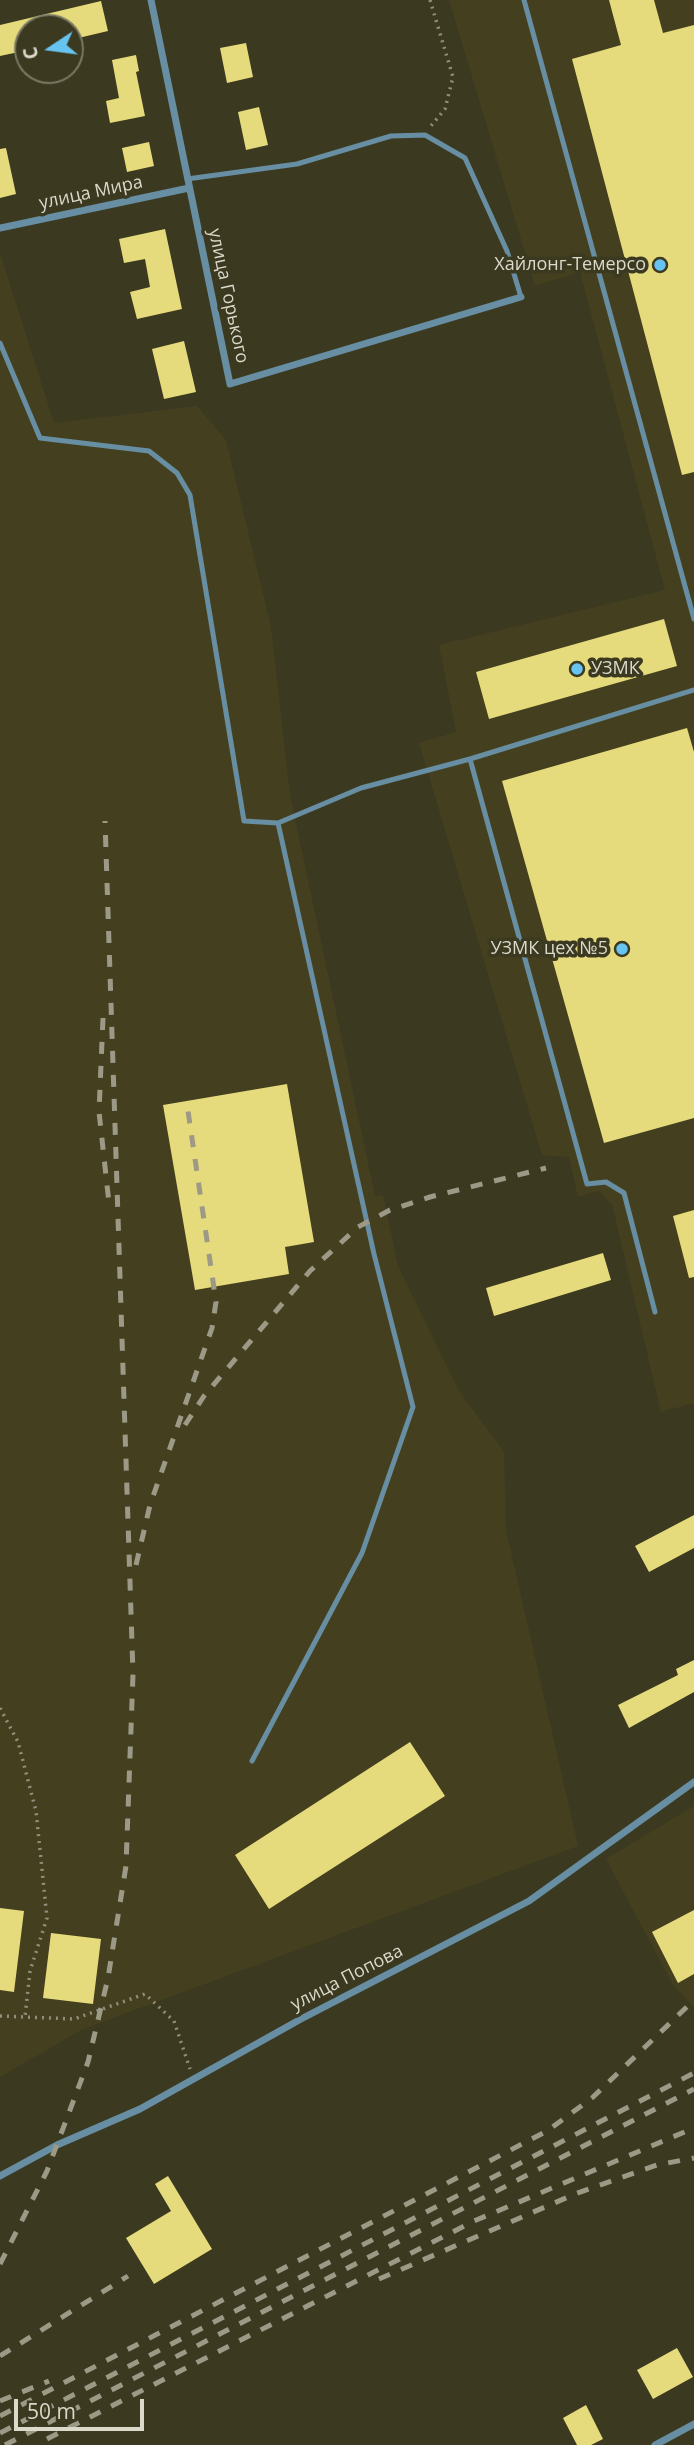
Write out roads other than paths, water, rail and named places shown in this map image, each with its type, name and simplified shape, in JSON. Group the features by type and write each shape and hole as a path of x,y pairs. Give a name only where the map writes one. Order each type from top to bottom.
{"street":[{"name":"улица Горького","path":"151,0 230,384 521,297"},
{"name":"улица Мира","path":"0,228 189,188"},
{"name":"улица Попова","path":"0,2176 57,2145 140,2109 193,2078 529,1900 694,1783"},
{"path":"655,2445 694,2424"}],"lane":[{"path":"524,0 694,619"},
{"path":"187,179 297,164 391,136 425,135 465,158 507,251 521,297"},
{"path":"0,344 40,438 149,451 177,472 190,495 244,821 278,822 361,788 470,759 694,690"},
{"path":"470,759 587,1184 606,1182 624,1193 655,1312"},
{"path":"252,1761 362,1553 413,1407 369,1232 278,822"}],"railway":[{"path":"0,2264 47,2171 88,2062 108,1978 126,1866 133,1674 105,821"},
{"path":"103,1018 99,1112 109,1203"},
{"path":"136,1565 150,1505 212,1328 216,1302 188,1111"},
{"path":"185,1425 204,1396 310,1271 358,1227 390,1210 430,1197 546,1168"},
{"path":"0,2416 547,2131 592,2098 694,2000"},
{"path":"0,2433 694,2073"},
{"path":"5,2445 694,2089"},
{"path":"47,2439 474,2221 694,2128"},
{"path":"379,2279 575,2194 657,2165 694,2158"},
{"path":"0,2356 128,2276"},
{"path":"0,2401 49,2381"}],"place":[{"name":"Хайлонг-Темерсо","path":"660,265"},
{"name":"УЗМК","path":"577,669"},
{"name":"УЗМК цех №5","path":"622,949"}]}
